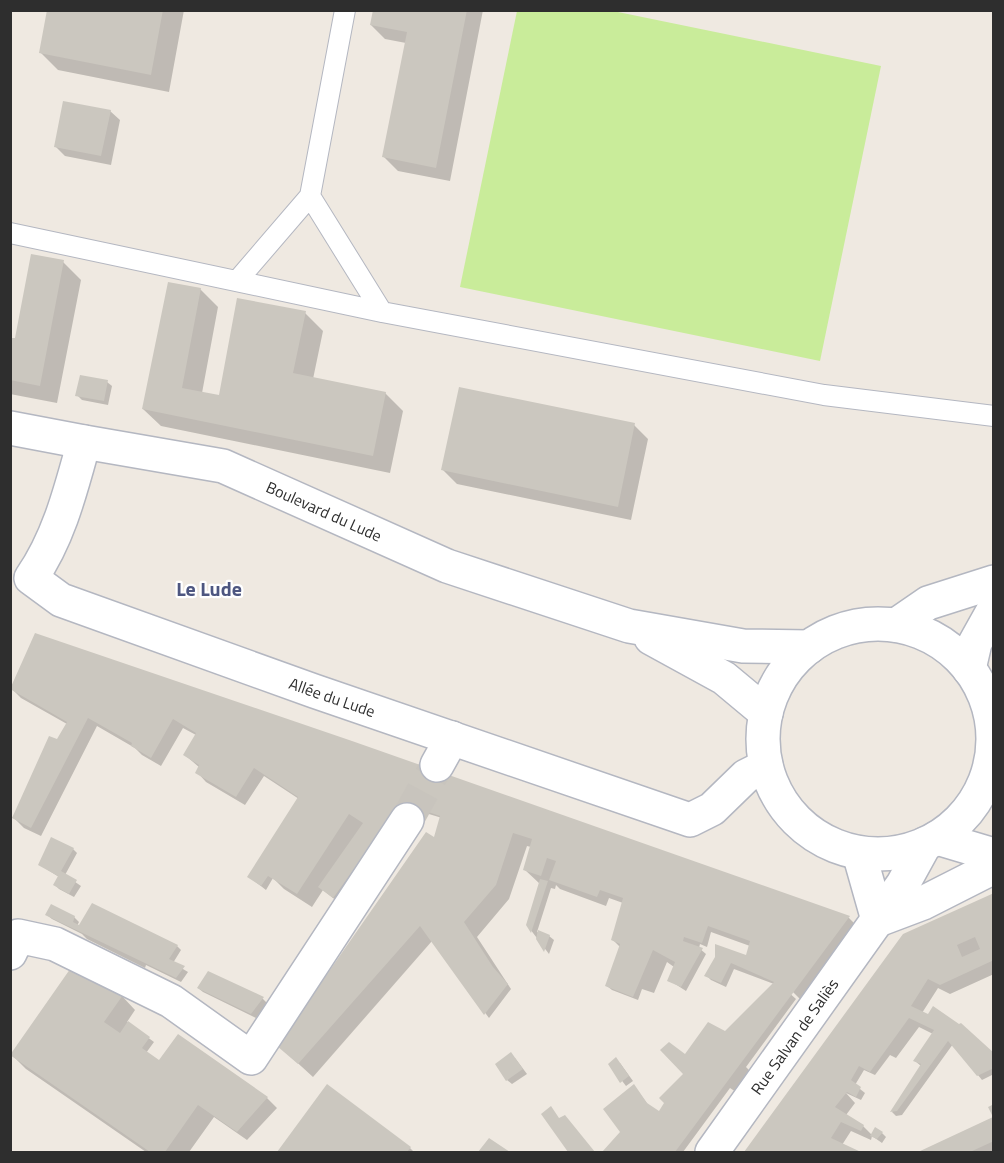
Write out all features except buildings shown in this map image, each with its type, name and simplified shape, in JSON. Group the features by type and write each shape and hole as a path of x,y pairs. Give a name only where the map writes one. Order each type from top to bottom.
{"street":[{"name":"Boulevard du Lude","path":"10,428 223,466 447,566 628,626"},
{"name":"Allée du Lude","path":"84,442 66,505 45,558 21,578 61,600 444,752 690,820 712,809 746,776 766,766"},
{"path":"896,625 928,603 993,582"},
{"path":"969,669 975,643 993,609"},
{"path":"865,624 896,625 923,633 948,648 969,669 981,687 993,724 992,752 985,801 931,841 904,851 882,854 859,853 833,845 810,832 790,814 775,791 766,766 764,746 766,713 775,688 790,666 809,647 835,632 865,624"},
{"path":"628,626 743,646 809,647"},
{"path":"628,626 724,678 766,713"},
{"path":"10,952 18,936 56,944 171,1001 251,1058 407,820"},
{"path":"931,841 993,855"},
{"name":"Rue Salvan de Saliès","path":"712,1152 878,920 931,841"},
{"path":"859,853 878,920 923,903 993,867"}],"lane":[{"path":"237,281 310,196 345,10"},
{"path":"310,196 382,312"},
{"path":"10,233 382,312 824,395 993,416"}],"green space":[{"path":"517,11 613,11 881,66 820,361 460,287"}],"tunnel":[{"path":"407,820 437,765"}],"district":[{"name":"Le Lude","path":"209,588"}]}
